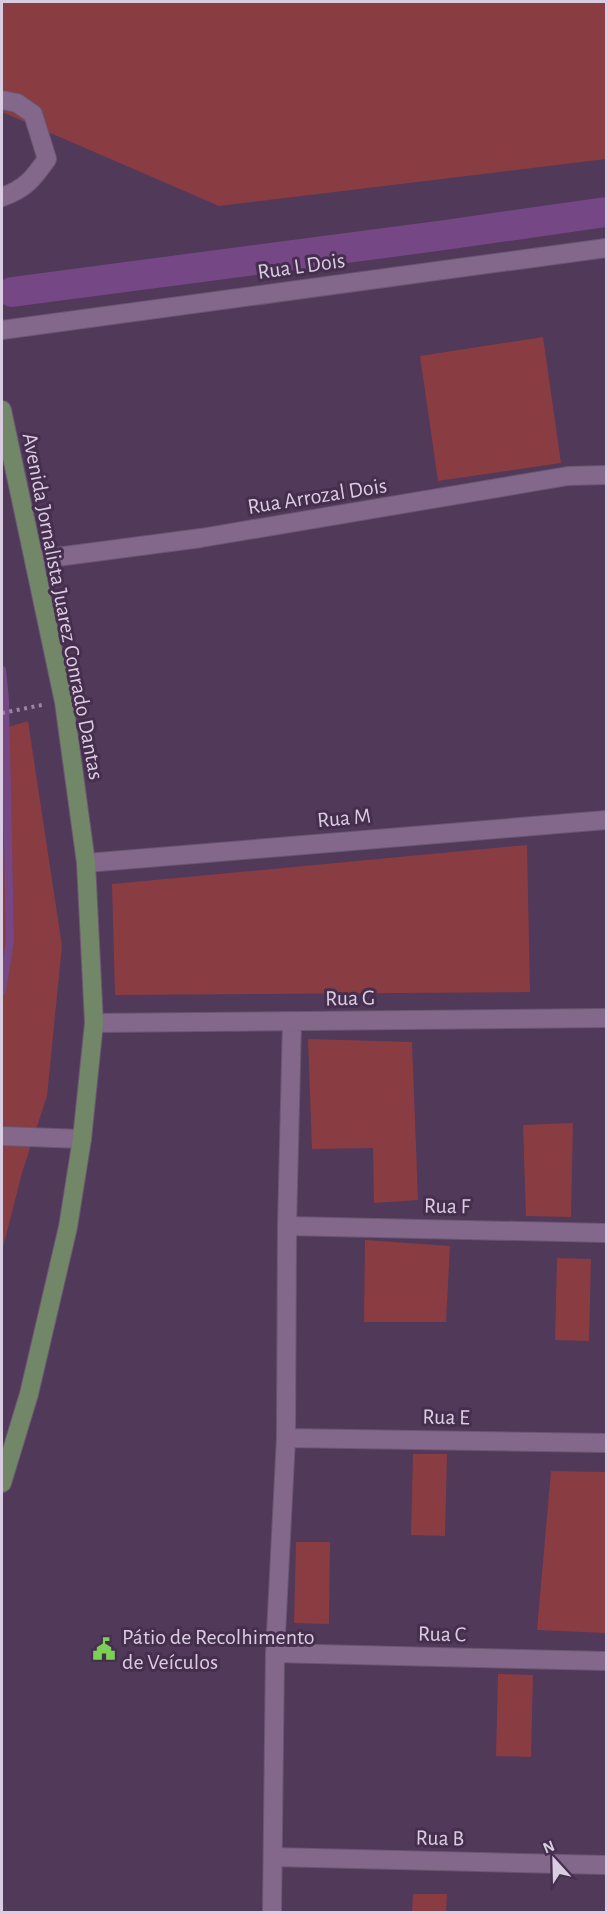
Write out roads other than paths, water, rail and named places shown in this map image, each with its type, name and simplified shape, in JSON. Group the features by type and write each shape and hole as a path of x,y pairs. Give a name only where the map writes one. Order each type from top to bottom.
{"main road":[{"name":"Avenida Jornalista Juarez Conrado Dantas","path":"2,410 64,702 86,863 94,1023 82,1139 68,1227 29,1394 2,1483"}],"street":[{"path":"2,100 17,103 33,114 47,159 32,181 15,193 2,197"},
{"name":"Rua L Dois","path":"2,330 606,248"},
{"name":"Rua Arrozal Dois","path":"34,560 201,538 568,477 606,475"},
{"name":"Rua M","path":"86,863 606,820"},
{"name":"Rua G","path":"94,1023 606,1018"},
{"path":"272,1912 275,1653 286,1438 287,1226 292,1022"},
{"path":"4,1136 82,1139"},
{"name":"Rua F","path":"287,1226 606,1233"},
{"name":"Rua E","path":"286,1438 606,1443"},
{"name":"Rua C","path":"275,1653 606,1661"},
{"name":"Rua B","path":"273,1857 606,1865"}],"waterway":[{"path":"12,292 606,212"},
{"path":"2,670 5,700 10,941 2,991"}],"place":[{"name":"Pátio de Recolhimento de Veículos","path":"104,1649"}]}
